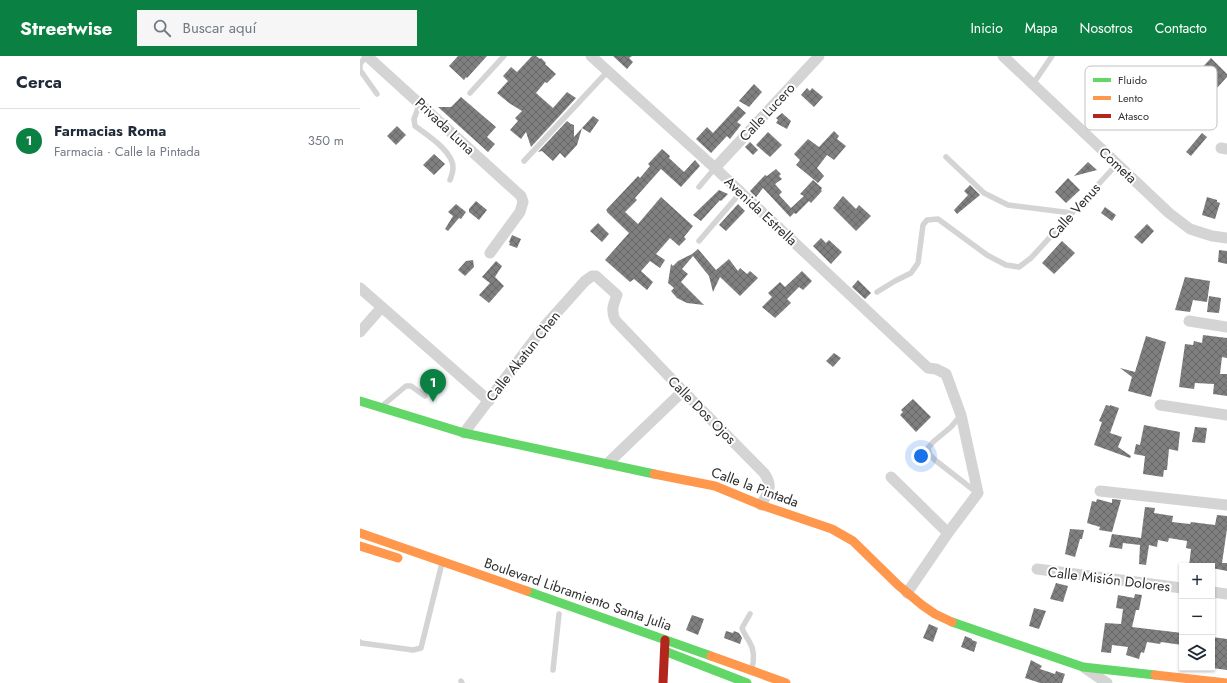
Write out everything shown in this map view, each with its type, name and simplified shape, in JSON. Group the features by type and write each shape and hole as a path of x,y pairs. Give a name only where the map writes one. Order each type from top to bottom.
{"street":[{"name":"Privada Luna","path":"367,56 420,102 521,196 523,202 520,212 490,253"},
{"name":"Avenida Estrella","path":"591,56 741,192 928,368 936,369 946,374 961,415"},
{"name":"Calle Lucero","path":"715,168 818,56"},
{"name":"Cometa","path":"1003,56 1169,212 1190,229 1212,236 1227,238"},
{"name":"Calle Dos Ojos","path":"585,281 592,276 596,276 615,292 617,295 612,308 615,320 682,391 764,473 770,485 769,491 761,505"},
{"name":"Calle Akatun Chen","path":"464,433 543,328 585,281"},
{"path":"360,288 381,308 489,401"},
{"path":"360,332 381,308"},
{"path":"1189,321 1227,327"},
{"path":"607,464 682,391"},
{"name":"Calle la Pintada","path":"360,401 464,433 715,486 761,505 832,529 853,541 907,593 932,614 948,621 1083,667 1227,683"},
{"path":"1160,405 1227,415"},
{"path":"907,593 948,533 978,493 961,415"},
{"path":"891,477 948,533"},
{"path":"1100,491 1227,506"},
{"name":"Boulevard Libramiento Santa Julia","path":"360,533 665,639 786,683"},
{"path":"360,546 407,560"},
{"name":"Calle Misión Dolores","path":"1037,569 1179,588"},
{"path":"1215,592 1227,594"},
{"path":"664,683 661,650 665,639"},
{"name":"Boulevard Libramiento Santa Julia","path":"661,650 747,683"},
{"path":"1083,667 1107,683"}],"lane":[{"path":"367,56 360,64 360,70 377,94"},
{"path":"470,93 504,56"},
{"path":"1033,84 1052,56"},
{"path":"524,161 608,72"},
{"path":"420,102 414,119 415,126 450,156 454,168 450,180"},
{"path":"946,157 984,194 1008,205 1072,213"},
{"name":"Calle Venus","path":"877,292 911,273 918,263 923,225 927,220 938,219 987,255 1006,265 1019,267 1031,258 1117,164"},
{"path":"699,187 715,168"},
{"path":"699,241 741,192"},
{"path":"380,408 406,386 412,386 425,396"},
{"path":"961,415 951,428 932,442 928,448 930,455 978,493"},
{"path":"360,642 413,650 421,648 443,561"},
{"path":"553,670 559,614"},
{"path":"750,614 742,628 744,635 751,644 754,655 752,671"}],"building":[{"path":"458,56 487,56 464,80 449,66"},
{"path":"532,56 541,58 556,74 547,83 545,82 536,93 553,108 567,92 576,98 531,147 526,132 521,139 510,130 518,121 515,118 522,111 497,93 508,81 503,76 511,67 517,72"},
{"path":"613,56 632,56 629,58 633,62 627,69"},
{"path":"1211,58 1227,74 1227,77 1217,88 1217,66 1204,66"},
{"path":"754,84 762,92 749,107 739,101"},
{"path":"807,88 810,91 812,88 823,97 814,107 801,95"},
{"path":"461,97 496,127 487,137 495,144 488,152 438,107 451,107"},
{"path":"738,106 746,113 737,122 741,125 730,139 727,136 711,153 696,139 707,127 713,133"},
{"path":"782,113 791,121 787,129 776,123 778,120 776,118"},
{"path":"593,116 599,120 590,133 582,128"},
{"path":"567,121 574,125 574,137 582,128 577,145 565,158 560,153 553,161 542,151 538,152"},
{"path":"397,126 406,135 396,145 387,136"},
{"path":"834,131 839,136 837,139 846,146 834,160 827,155 817,168 824,176 818,183 796,165 800,160 794,154 808,139 819,147"},
{"path":"768,132 782,145 770,157 756,145"},
{"path":"1202,133 1207,137 1191,156 1186,152"},
{"path":"750,142 758,150 753,155 745,147"},
{"path":"662,149 684,172 695,160 700,166 681,187 661,169 635,198 637,200 625,212 638,224 661,197 693,226 684,237 686,239 679,246 670,238 656,254 665,260 660,268 650,261 641,271 653,282 647,290 634,279 630,282 605,260 629,233 606,210 638,176 640,178 650,166 648,164"},
{"path":"434,154 445,164 434,175 423,165"},
{"path":"1088,162 1097,170 1074,176"},
{"path":"776,169 781,174 779,176 782,179 775,184 782,192 779,195 791,208 804,196 800,194 813,180 822,188 822,191 811,203 809,201 796,214 794,213 790,217 763,188 756,197 750,191 765,175 767,176"},
{"path":"1068,178 1080,190 1066,203 1055,192"},
{"path":"970,185 980,195 957,214 954,210 968,195 964,191"},
{"path":"719,190 728,194 721,201 720,200 701,221 693,215"},
{"path":"843,196 856,209 859,205 871,216 856,231 833,208"},
{"path":"1207,197 1217,200 1217,202 1220,203 1215,219 1202,215"},
{"path":"476,201 487,210 479,220 469,212 469,209"},
{"path":"456,204 466,212 448,231 445,229 453,216 448,212"},
{"path":"738,204 745,211 726,231 719,225"},
{"path":"1105,207 1116,215 1112,221 1101,213"},
{"path":"598,223 609,234 602,242 590,231"},
{"path":"1147,224 1154,231 1142,244 1134,237"},
{"path":"512,235 521,239 517,248 509,245"},
{"path":"821,238 826,243 829,240 842,252 831,264 813,246"},
{"path":"1062,241 1075,253 1054,274 1042,263"},
{"path":"698,249 716,270 729,259 738,271 740,268 747,274 750,271 758,278 740,296 720,277 713,292 709,276 693,256 682,269 688,274 681,282 704,305 687,303 677,298 671,291 674,288 668,283 671,264 673,266 678,261 692,254"},
{"path":"1219,250 1227,251 1227,264 1218,262"},
{"path":"473,260 474,267 465,276 458,270 466,261"},
{"path":"496,261 502,266 495,277 504,286 489,303 479,295 490,283 482,277"},
{"path":"802,271 812,281 803,290 799,287 787,299 791,303 775,318 762,307 772,297 768,293 780,282 785,287"},
{"path":"1185,277 1210,281 1207,302 1193,300 1190,312 1175,310"},
{"path":"858,280 871,293 865,299 852,287"},
{"path":"1209,296 1221,298 1219,313 1207,312"},
{"path":"1203,335 1227,338 1227,358 1222,357 1220,374 1227,374 1227,396 1213,394 1214,384 1195,383 1194,389 1179,387 1185,344 1193,345 1194,341 1202,343"},
{"path":"1146,336 1166,342 1151,397 1128,391 1132,377 1120,368 1135,372"},
{"path":"834,353 841,358 833,367 826,361"},
{"path":"913,399 931,417 916,432 900,415 903,412 901,410"},
{"path":"1106,405 1119,408 1110,433 1122,437 1118,447 1131,456 1130,458 1094,445 1102,422 1099,421"},
{"path":"1144,425 1180,432 1178,451 1169,449 1167,470 1164,470 1163,477 1143,474 1145,456 1134,454 1136,444 1140,445"},
{"path":"1195,427 1207,428 1205,443 1192,442"},
{"path":"1097,499 1112,503 1112,499 1121,500 1112,532 1099,530 1100,527 1087,523 1092,501 1096,502"},
{"path":"1145,507 1155,508 1154,513 1173,516 1172,522 1190,524 1191,522 1215,525 1217,515 1227,516 1227,529 1222,563 1227,563 1227,571 1215,569 1215,563 1189,563 1191,549 1186,548 1187,541 1169,538 1168,542 1158,540 1157,547 1149,545 1146,565 1139,564 1140,545 1123,543 1122,549 1109,547 1112,534 1141,538"},
{"path":"1070,529 1084,530 1075,557 1065,554"},
{"path":"1056,583 1068,586 1063,602 1050,599"},
{"path":"1135,594 1142,595 1139,610 1136,610 1132,627 1179,633 1179,645 1147,642 1144,653 1141,652 1139,659 1126,655 1128,647 1112,645 1111,653 1101,652 1105,623 1121,624 1123,609 1116,608 1118,595 1134,598"},
{"path":"1034,608 1046,611 1039,629 1029,626"},
{"path":"692,615 704,619 698,635 686,630"},
{"path":"929,624 938,628 933,642 923,638"},
{"path":"726,631 733,633 734,631 739,633 742,638 740,644 724,638"},
{"path":"965,636 977,642 974,652 961,647"},
{"path":"1215,637 1227,639 1227,670 1215,668"},
{"path":"1031,660 1042,666 1040,669 1055,674 1056,671 1065,674 1062,683 1040,683 1025,678"}],"traffic: fast":[{"path":"360,401 464,433 654,474"},
{"path":"527,591 711,656"},
{"path":"952,622 1083,667 1155,675"},
{"path":"667,652 747,683"}],"traffic: slow":[{"path":"654,474 715,486 761,505 832,529 853,541 898,585 922,605 935,614 952,622"},
{"path":"360,533 527,591"},
{"path":"360,546 398,558"},
{"path":"711,656 786,683"},
{"path":"1155,675 1227,683"}],"traffic: jam":[{"path":"663,683 665,640"}],"place":[{"name":"Farmacias Roma","path":"433,402"}]}
